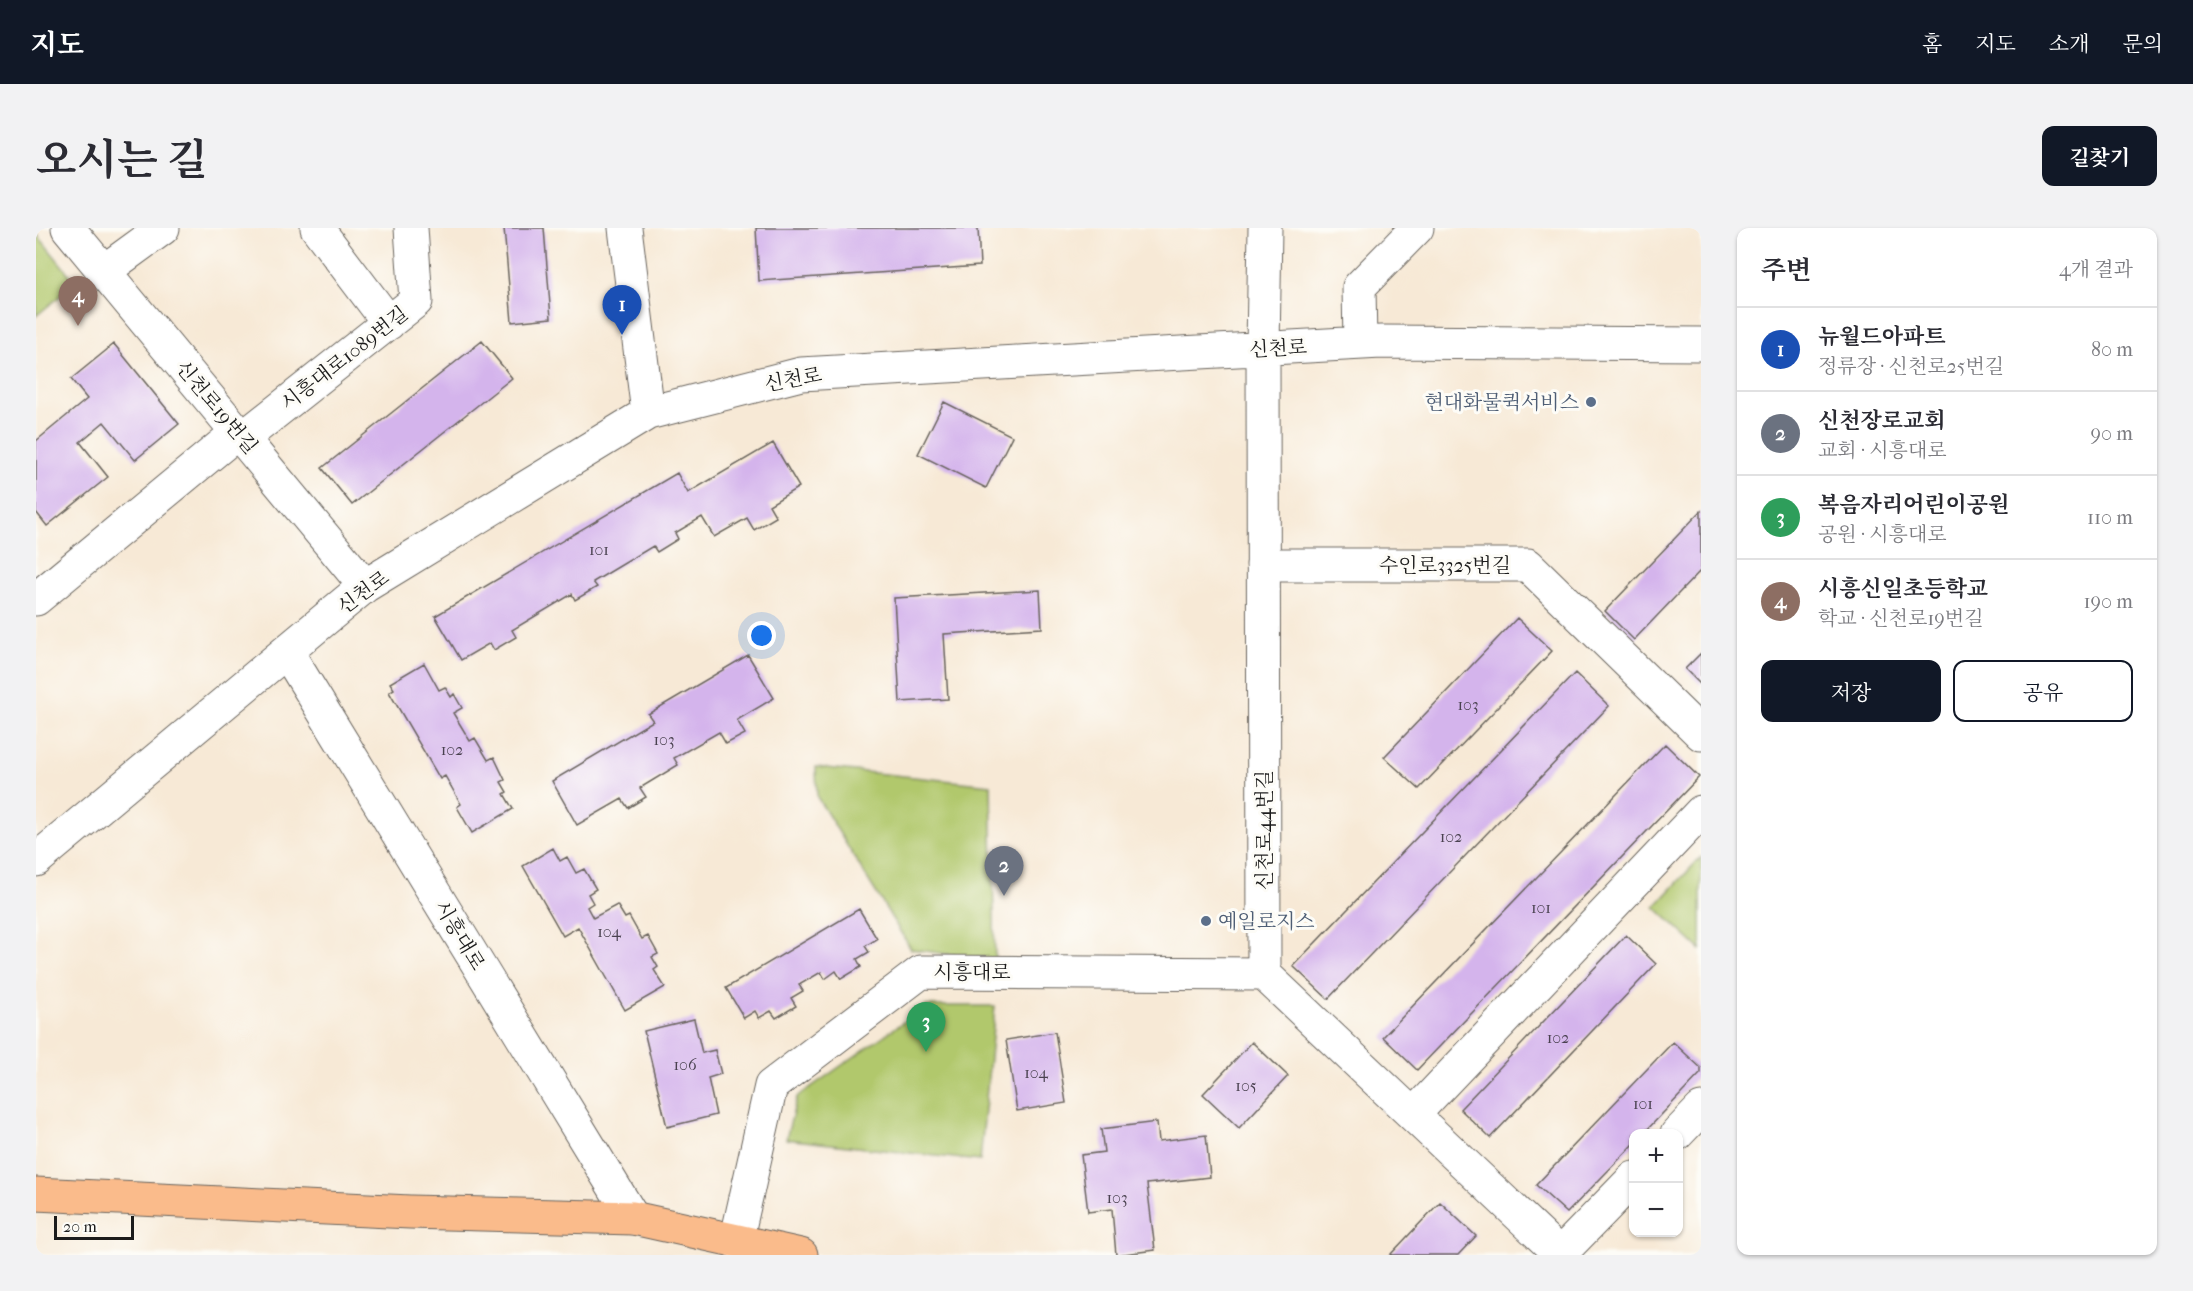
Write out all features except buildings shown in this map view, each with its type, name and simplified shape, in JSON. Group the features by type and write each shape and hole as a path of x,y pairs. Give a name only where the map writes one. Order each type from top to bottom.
{"main road":[{"path":"36,1194 410,1212 633,1218 801,1255"}],"street":[{"name":"신천로19번길","path":"68,228 365,586"},
{"path":"104,271 163,228"},
{"path":"317,228 389,322"},
{"name":"시흥대로1089번길","path":"36,599 240,435 416,301 411,228"},
{"path":"625,228 648,413"},
{"name":"신천로44번길","path":"1264,974 1263,348 1265,228"},
{"path":"1360,343 1359,287 1417,228"},
{"name":"신천로","path":"36,860 365,586 648,413 801,374 1360,343 1701,344"},
{"name":"수인로3325번길","path":"1263,565 1528,565 1701,734"},
{"name":"시흥대로","path":"287,652 633,1218"},
{"path":"1413,1115 1701,812"},
{"name":"시흥대로","path":"736,1242 771,1086 921,972 1264,974"},
{"path":"1264,974 1560,1254 1629,1183"},
{"path":"1682,1129 1701,1109"}],"green space":[{"path":"36,233 76,283 36,316"},
{"path":"816,767 991,785 995,961 911,949 817,797"},
{"path":"1701,857 1701,950 1655,907"},
{"path":"926,1006 995,1006 980,1161 786,1139 797,1097"}],"place":[{"name":"시흥신일초등학교","path":"78,326"},
{"name":"뉴월드아파트","path":"622,335"},
{"name":"현대화물퀵서비스","path":"1591,402"},
{"name":"신천장로교회","path":"1004,896"},
{"name":"예일로지스","path":"1206,921"},
{"name":"복음자리어린이공원","path":"926,1052"}]}
